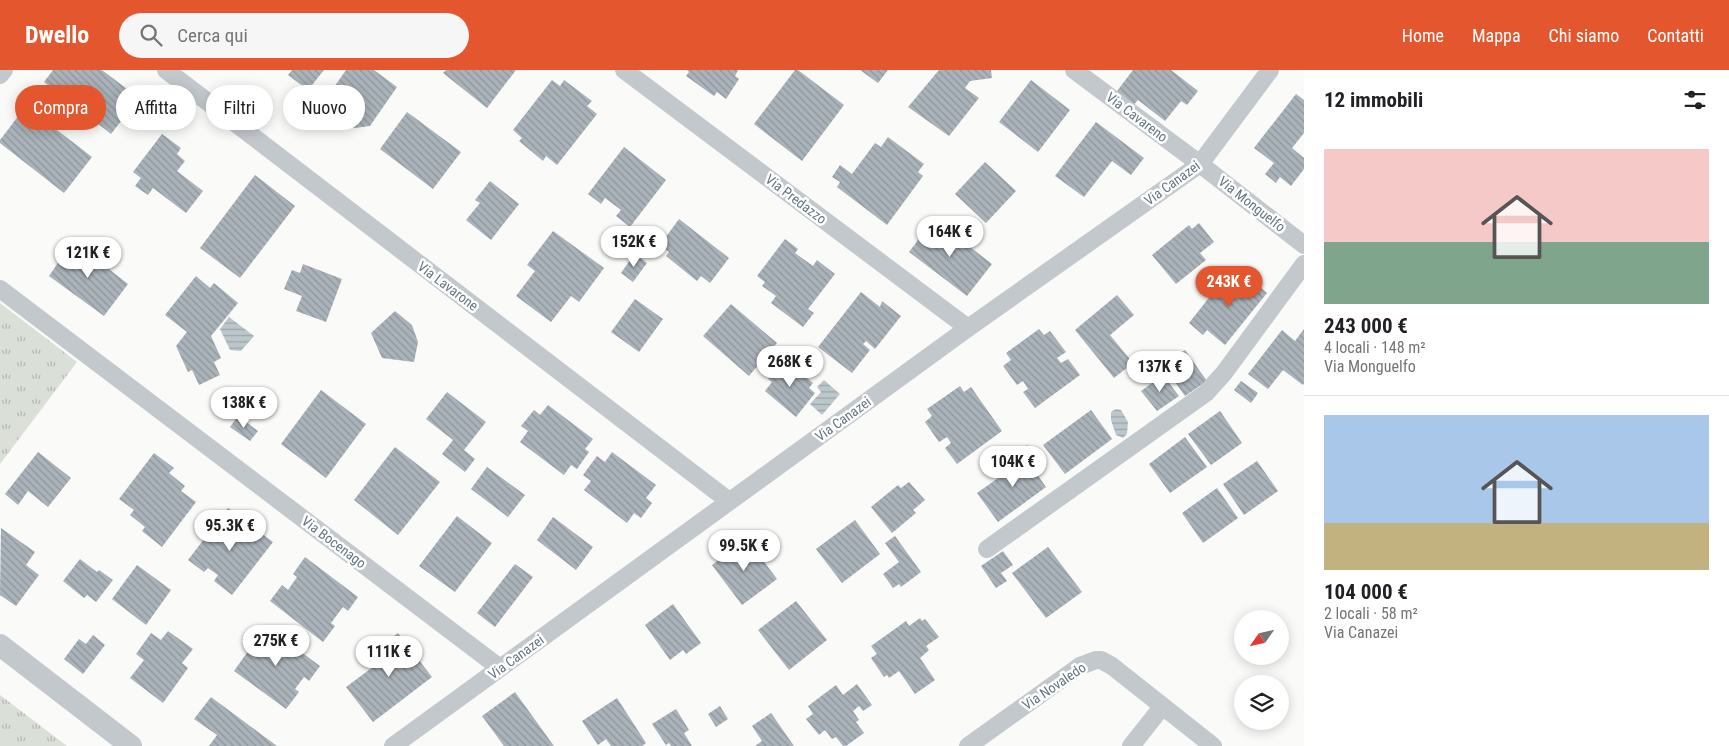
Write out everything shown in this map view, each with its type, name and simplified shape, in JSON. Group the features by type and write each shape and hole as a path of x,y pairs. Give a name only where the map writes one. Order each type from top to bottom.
{"street":[{"path":"0,75 4,70"},
{"name":"Via Lavarone","path":"166,70 729,502"},
{"name":"Via Predazzo","path":"624,70 968,328"},
{"name":"Via Cavareno","path":"1074,70 1200,164"},
{"name":"Via Canazei","path":"393,746 968,328 1200,164 1270,70"},
{"name":"Via Monguelfo","path":"1200,164 1304,244"},
{"path":"987,549 1206,393 1224,372 1304,264"},
{"name":"Via Bocenago","path":"0,289 500,668"},
{"path":"0,645 131,746"},
{"name":"Via Novaledo","path":"968,746 1076,669 1096,660 1112,666 1213,746"},
{"path":"1131,746 1162,707"}],"green space":[{"path":"0,303 77,362 0,464"},
{"path":"0,695 67,746 0,746"}],"shaded area":[{"path":"229,317 254,336 241,351 230,350 220,329"},
{"path":"824,380 840,394 822,415 810,404 821,392 817,387"},
{"path":"1116,409 1121,410 1128,422 1127,434 1123,438 1116,435 1111,420 1111,412"}],"building":[{"path":"53,70 102,70 122,85 116,85 116,128 111,134 106,130 106,85 48,85 44,82"},
{"path":"292,70 324,70 312,85 301,85 288,75"},
{"path":"346,70 374,70 397,87 370,126 365,127 365,85 336,85"},
{"path":"446,70 516,70 487,108 443,73"},
{"path":"687,70 738,70 735,76 739,79 726,99 717,92 714,96 686,76 689,72"},
{"path":"795,70 798,70 844,105 802,161 754,124"},
{"path":"860,70 888,70 878,83"},
{"path":"939,70 991,70 992,78 970,81 965,88 979,98 949,136 908,107"},
{"path":"1133,70 1171,70 1198,91 1187,105 1181,101 1165,121 1138,100 1131,108 1114,95"},
{"path":"552,80 560,86 564,80 592,101 587,106 597,114 557,165 546,156 543,161 519,141 522,138 513,130"},
{"path":"1031,80 1070,110 1038,152 999,122"},
{"path":"1296,94 1304,100 1304,133 1292,148 1304,158 1304,169 1291,186 1280,177 1276,183 1265,174 1274,163 1254,148"},
{"path":"407,112 461,152 433,189 380,149"},
{"path":"15,120 15,130 57,130 92,157 64,193 0,143 0,140"},
{"path":"1096,122 1144,158 1131,175 1112,161 1084,197 1055,176"},
{"path":"162,134 181,148 177,154 185,161 177,171 203,191 186,213 153,188 148,195 135,186 141,178 133,172"},
{"path":"888,137 924,164 918,172 923,176 887,225 837,187 840,182 832,177 840,165 852,174 875,143 881,147"},
{"path":"624,147 666,180 630,227 616,216 621,210 605,198 601,204 588,194"},
{"path":"985,162 1016,191 986,223 955,194"},
{"path":"255,175 295,206 240,278 200,248"},
{"path":"490,181 519,204 491,240 466,220 480,203 475,200"},
{"path":"679,219 729,258 710,283 701,276 697,281 666,256 669,252 660,245"},
{"path":"934,219 992,264 967,296 909,252"},
{"path":"1199,223 1214,242 1200,253 1206,260 1176,284 1152,255 1189,225 1192,229"},
{"path":"553,231 604,268 579,302 571,296 551,322 516,296 535,271 527,265"},
{"path":"785,239 798,249 795,253 813,266 817,260 835,274 808,309 814,313 803,327 771,303 776,296 762,286 765,282 757,276"},
{"path":"73,241 128,284 104,316 49,276"},
{"path":"635,253 647,263 633,282 621,273"},
{"path":"303,264 342,279 326,322 296,311 302,296 284,289 292,270 300,273"},
{"path":"1241,271 1267,293 1225,345 1207,330 1203,335 1189,323 1219,285 1225,290"},
{"path":"196,276 210,288 214,283 238,303 211,336 221,358 214,362 220,375 199,385 192,370 188,372 176,346 187,332 165,315"},
{"path":"861,292 880,307 882,301 901,316 875,349 866,341 863,344 870,350 852,373 818,347"},
{"path":"1117,295 1134,315 1110,335 1133,363 1114,378 1075,330"},
{"path":"635,299 663,319 639,352 611,332"},
{"path":"731,304 777,343 749,376 703,336"},
{"path":"395,311 412,325 418,342 414,362 382,358 371,333"},
{"path":"1039,329 1044,335 1050,331 1066,352 1057,358 1061,363 1068,359 1080,375 1035,408 1023,392 1028,389 1023,381 1017,385 1003,366 1011,360 1006,353"},
{"path":"1304,329 1303,385 1283,370 1268,389 1248,374 1282,330 1295,341"},
{"path":"1185,350 1207,381 1185,396 1163,365"},
{"path":"785,359 813,383 809,388 815,393 796,417 765,391 772,382 768,379"},
{"path":"1163,375 1179,396 1157,411 1141,391"},
{"path":"1241,381 1258,393 1251,403 1234,390"},
{"path":"960,386 964,392 971,387 1002,431 957,464 945,448 951,443 947,437 939,442 925,422 932,416 927,409"},
{"path":"321,390 366,424 326,478 281,444"},
{"path":"447,392 486,422 464,450 475,459 465,472 442,454 453,440 426,419"},
{"path":"548,405 593,439 585,449 589,452 577,469 571,465 564,475 520,442 528,431 521,426 534,410 540,415"},
{"path":"1091,410 1112,439 1065,474 1043,445"},
{"path":"1220,411 1242,443 1211,465 1188,434"},
{"path":"238,416 258,431 250,441 230,427"},
{"path":"1185,437 1207,467 1170,493 1149,464"},
{"path":"1027,445 1037,459 1030,464 1046,487 998,522 977,493 1025,459 1019,451"},
{"path":"395,447 440,482 398,535 354,500"},
{"path":"38,452 71,478 48,507 28,491 18,505 5,494"},
{"path":"612,452 656,485 646,498 652,503 641,518 634,513 627,523 584,490 591,481 583,475 597,456 605,462"},
{"path":"154,453 174,468 169,473 185,486 181,491 196,502 162,547 142,531 145,527 130,515 134,510 119,499"},
{"path":"1257,461 1278,491 1244,515 1223,484"},
{"path":"487,467 525,495 508,517 471,489"},
{"path":"909,482 925,500 913,510 916,513 892,533 871,507 898,485 901,488"},
{"path":"1217,488 1238,518 1203,543 1182,513"},
{"path":"228,508 244,519 239,526 254,537 258,531 273,542 232,595 214,581 218,575 208,568 204,572 188,560"},
{"path":"457,516 492,543 455,592 419,566"},
{"path":"553,517 593,547 576,570 537,540"},
{"path":"855,520 880,554 842,583 816,549"},
{"path":"1,528 35,552 26,565 39,575 16,606 0,595"},
{"path":"895,536 921,572 901,587 899,584 893,588 883,574 899,562 885,543"},
{"path":"747,539 777,579 742,605 712,565"},
{"path":"1048,547 1082,592 1046,618 1012,573"},
{"path":"1003,551 1013,565 1001,573 1007,581 996,588 981,566"},
{"path":"305,557 358,597 348,611 343,607 331,623 335,626 323,642 270,601 282,585 288,590 297,577 293,574"},
{"path":"80,559 97,572 99,570 113,580 96,602 87,595 84,598 63,581"},
{"path":"515,564 533,577 495,627 477,613"},
{"path":"137,565 171,590 146,625 112,599"},
{"path":"796,601 827,640 789,670 758,630"},
{"path":"673,604 701,643 686,654 683,650 670,660 645,625"},
{"path":"920,618 922,621 925,619 939,637 926,646 929,650 920,658 935,680 915,694 899,671 889,678 887,675 884,677 871,658 877,654 871,646 906,621 909,626"},
{"path":"266,626 320,666 309,681 304,677 295,689 299,692 286,709 234,671"},
{"path":"168,631 193,649 182,663 188,668 163,703 130,678 144,660 136,654 151,633 161,640"},
{"path":"398,633 432,677 373,722 346,687 373,667 366,657"},
{"path":"93,635 105,645 83,674 64,659 79,639 86,644"},
{"path":"857,684 872,705 863,711 859,706 853,711 859,720 856,722 864,733 846,746 843,746 836,737 832,739 825,730 819,735 806,719 813,714 808,706 836,685 843,695"},
{"path":"515,692 554,746 504,746 482,716"},
{"path":"211,697 277,746 209,746 217,735 194,719"},
{"path":"617,698 646,743 642,746 611,746 606,739 598,745 582,721"},
{"path":"720,706 728,719 716,727 708,714"},
{"path":"676,709 689,730 684,733 692,746 671,746 669,743 666,745 652,724"},
{"path":"771,713 794,746 755,746 762,741 752,726"}]}
